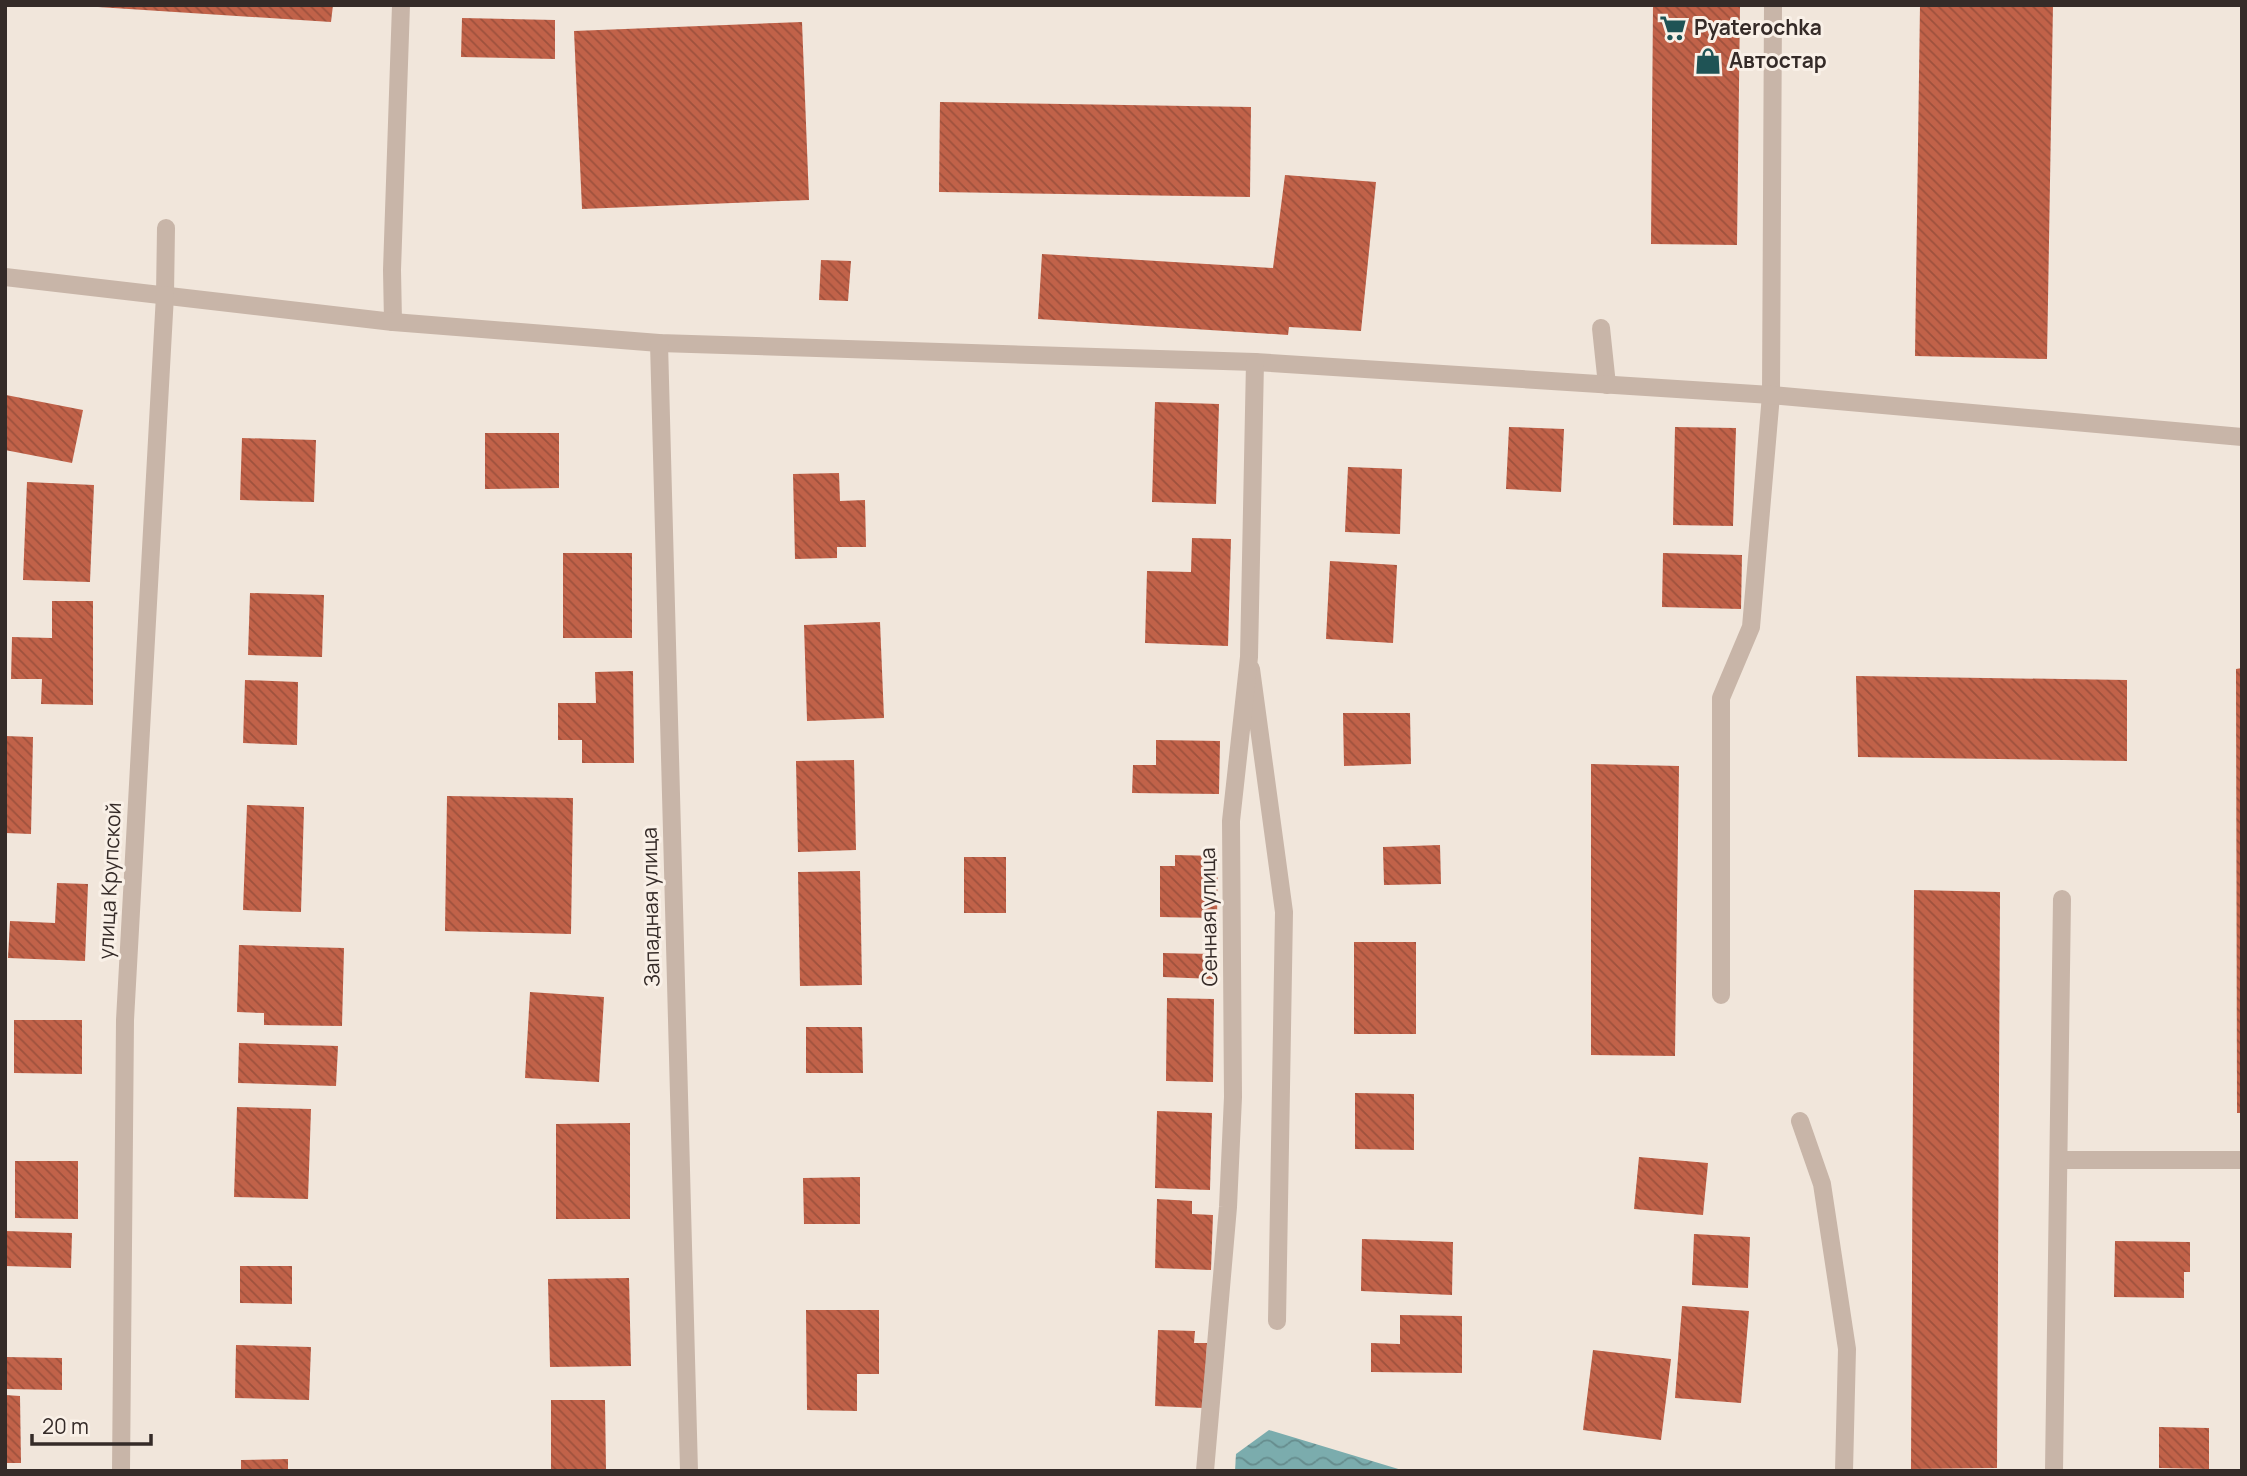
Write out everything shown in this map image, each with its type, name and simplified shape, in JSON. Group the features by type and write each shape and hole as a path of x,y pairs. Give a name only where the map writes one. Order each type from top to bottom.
{"street":[{"path":"393,322 392,256 401,5"},
{"path":"1721,995 1721,698 1751,627 1771,395 1773,5"},
{"name":"улица Крупской","path":"121,1471 125,1020 165,295 166,228"},
{"path":"5,277 393,322 660,343 1255,362 1771,395 2242,437"},
{"path":"1601,328 1607,385"},
{"name":"Западная улица","path":"660,343 689,1471"},
{"name":"Сенная улица","path":"1205,1471 1227,1207 1233,1097 1231,821 1249,657 1255,362"},
{"path":"1249,657 1284,912 1278,1321"},
{"path":"2054,1471 2063,898"},
{"path":"1800,1121 1822,1184 1847,1349 1844,1471"},
{"path":"2059,1160 2242,1160"}],"water":[{"path":"1269,1430 1405,1471 1235,1471 1236,1454"}],"building":[{"path":"98,5 333,5 331,22"},
{"path":"1653,5 1740,5 1737,245 1651,244"},
{"path":"1920,5 2053,5 2047,359 1915,356"},
{"path":"462,18 555,20 555,59 461,57"},
{"path":"802,22 809,200 582,209 574,31"},
{"path":"940,102 1251,107 1250,197 939,192"},
{"path":"1285,175 1376,182 1361,331 1289,327 1288,335 1038,319 1042,254 1273,268"},
{"path":"821,260 851,261 848,301 819,300"},
{"path":"6,395 83,410 72,463 5,450"},
{"path":"1155,402 1219,404 1216,504 1152,502"},
{"path":"1509,427 1564,429 1561,492 1506,489"},
{"path":"1675,427 1736,428 1733,526 1673,525"},
{"path":"485,433 559,433 559,488 485,489"},
{"path":"242,438 316,440 314,502 240,500"},
{"path":"1348,467 1402,469 1400,534 1345,532"},
{"path":"839,473 840,501 865,500 866,547 837,547 837,558 795,559 793,474"},
{"path":"27,482 94,485 90,582 23,580"},
{"path":"1192,538 1231,539 1228,646 1145,643 1147,571 1191,572"},
{"path":"563,553 632,553 632,638 563,638"},
{"path":"1663,553 1742,555 1741,609 1662,607"},
{"path":"1330,561 1397,565 1393,643 1326,639"},
{"path":"250,593 324,595 322,657 248,655"},
{"path":"52,601 93,601 93,705 41,704 42,679 11,679 12,637 52,638"},
{"path":"880,622 884,718 807,721 804,625"},
{"path":"2242,668 2242,1113 2237,1113 2236,669"},
{"path":"633,671 634,763 582,763 582,740 558,740 558,703 596,703 595,672"},
{"path":"1856,676 2127,680 2127,761 1858,757"},
{"path":"245,680 298,682 297,745 243,743"},
{"path":"1343,713 1410,713 1411,764 1344,766"},
{"path":"5,736 33,737 31,834 5,833"},
{"path":"1156,740 1220,741 1219,794 1132,793 1133,765 1156,765"},
{"path":"854,760 856,850 798,852 796,761"},
{"path":"1591,764 1679,766 1675,1056 1591,1055"},
{"path":"447,796 573,798 571,934 445,931"},
{"path":"247,805 304,807 301,912 243,910"},
{"path":"1440,845 1441,884 1384,885 1383,847"},
{"path":"1175,855 1218,856 1217,918 1160,917 1160,866 1175,866"},
{"path":"964,857 1006,857 1006,913 964,913"},
{"path":"860,871 862,985 800,986 798,872"},
{"path":"57,883 88,884 85,961 8,958 10,921 55,923"},
{"path":"1914,890 2000,892 1997,1468 1911,1469"},
{"path":"1354,942 1416,942 1416,1034 1354,1034"},
{"path":"239,945 344,948 342,1026 264,1025 264,1013 237,1012"},
{"path":"1163,953 1215,954 1214,979 1163,977"},
{"path":"530,992 604,997 599,1082 525,1078"},
{"path":"1167,998 1214,999 1213,1082 1166,1081"},
{"path":"14,1020 82,1020 82,1074 14,1073"},
{"path":"806,1027 862,1027 863,1073 806,1073"},
{"path":"239,1043 338,1046 336,1086 238,1083"},
{"path":"1355,1093 1414,1094 1414,1150 1355,1149"},
{"path":"237,1107 311,1109 308,1199 234,1197"},
{"path":"1157,1111 1212,1113 1210,1190 1155,1188"},
{"path":"630,1123 630,1219 556,1219 556,1124"},
{"path":"1639,1157 1708,1163 1703,1215 1634,1209"},
{"path":"15,1161 78,1161 78,1219 15,1218"},
{"path":"860,1177 860,1224 804,1224 803,1178"},
{"path":"1157,1199 1192,1201 1192,1214 1213,1215 1211,1270 1155,1268"},
{"path":"5,1231 72,1233 71,1268 5,1266"},
{"path":"1694,1234 1750,1237 1748,1288 1692,1285"},
{"path":"1362,1239 1453,1242 1452,1295 1361,1291"},
{"path":"2115,1241 2190,1242 2190,1272 2184,1272 2184,1298 2114,1297"},
{"path":"240,1266 292,1266 292,1304 240,1303"},
{"path":"629,1278 631,1366 550,1367 548,1279"},
{"path":"1682,1306 1749,1311 1741,1403 1675,1398"},
{"path":"806,1310 879,1310 879,1374 857,1374 857,1411 807,1410"},
{"path":"1400,1315 1462,1316 1462,1373 1371,1372 1371,1343 1400,1344"},
{"path":"1158,1330 1195,1331 1194,1343 1207,1343 1204,1408 1155,1406"},
{"path":"236,1345 311,1347 309,1400 235,1398"},
{"path":"1593,1350 1671,1359 1661,1440 1583,1430"},
{"path":"5,1357 62,1358 62,1390 5,1389"},
{"path":"5,1395 20,1396 21,1463 5,1463"},
{"path":"551,1400 605,1400 606,1471 551,1471"},
{"path":"2159,1427 2209,1428 2209,1469 2159,1468"},
{"path":"288,1459 288,1471 241,1471 241,1460"}],"place":[{"name":"Pyaterochka","path":"1673,28"},
{"name":"Автостар","path":"1708,61"}]}
